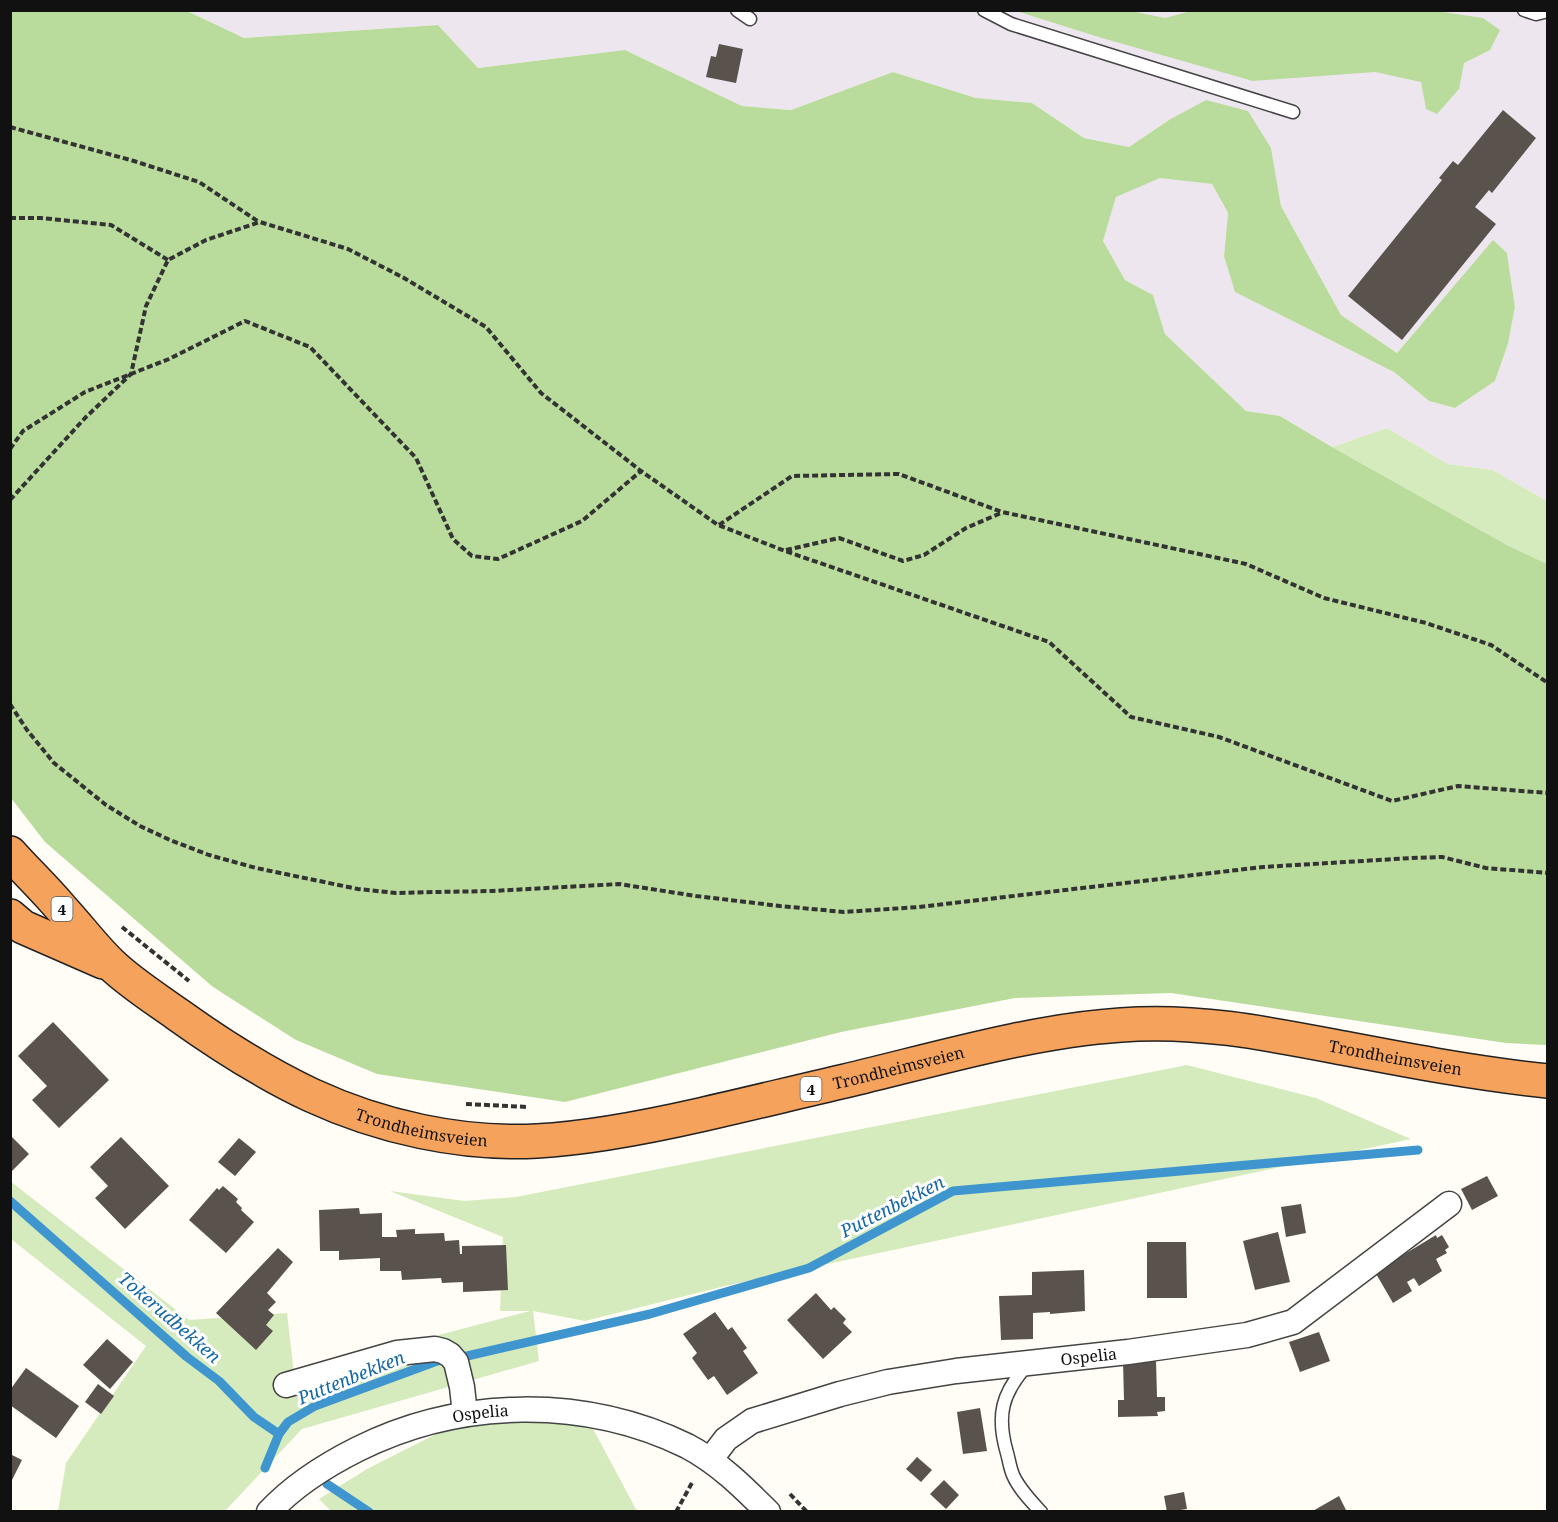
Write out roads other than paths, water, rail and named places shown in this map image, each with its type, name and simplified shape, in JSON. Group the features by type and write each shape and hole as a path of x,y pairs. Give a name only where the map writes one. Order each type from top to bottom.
{"highway":[{"name":"Trondheimsveien","path":"10,853 112,966"},
{"name":"Trondheimsveien","path":"10,916 23,927 112,966 204,1033 243,1058 312,1096 379,1120 431,1134 462,1139 537,1141 620,1131 734,1107 1010,1042 1128,1024 1191,1024 1237,1029 1478,1072 1548,1081"}],"street":[{"name":"Ospelia","path":"710,1460 726,1439 752,1420 888,1382 956,1371 1128,1352 1247,1335 1293,1322 1449,1204"},
{"path":"286,1385 397,1353 435,1349 450,1355 456,1362 465,1414"},
{"name":"Ospelia","path":"269,1512 318,1471 373,1441 403,1430 465,1414 530,1409 558,1410 599,1417 666,1437 710,1460 768,1512"}],"lane":[{"path":"737,10 750,19"},
{"path":"984,10 1011,24 1293,112"},
{"path":"1524,10 1536,14 1548,11"},
{"path":"1029,1363 1014,1379 1007,1393 1001,1415 1003,1440 1013,1475 1041,1512"}],"waterway":[{"name":"Puttenbekken","path":"467,1356 650,1314 809,1268 953,1191 1418,1150"},
{"name":"Tokerudbekken","path":"10,1201 187,1357 219,1381 254,1417 279,1434 265,1468"},
{"name":"Puttenbekken","path":"279,1434 288,1422 315,1406 440,1360"},
{"path":"327,1484 369,1512"}]}
